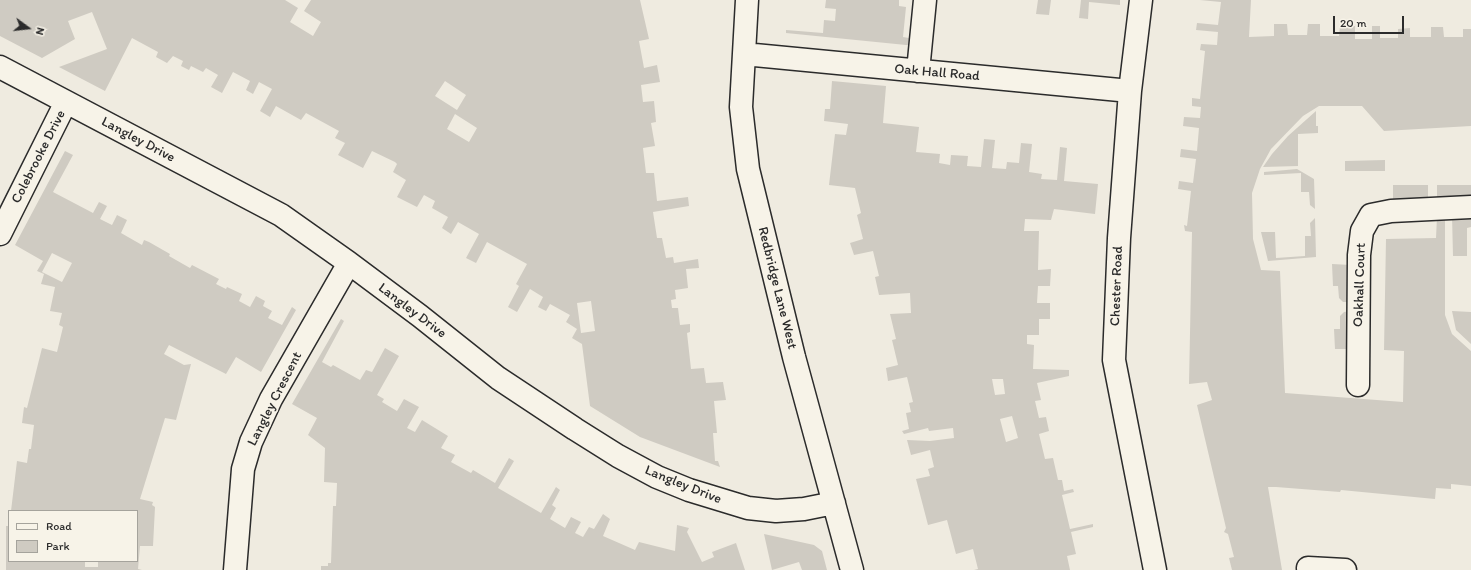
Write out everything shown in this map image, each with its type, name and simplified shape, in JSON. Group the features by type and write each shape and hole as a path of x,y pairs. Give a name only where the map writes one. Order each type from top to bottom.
{"street":[{"name":"Redbridge Lane West","path":"747,0 741,106 748,169 794,357 852,570"},
{"path":"918,71 925,0"},
{"name":"Chester Road","path":"1141,0 1130,92 1119,238 1114,360 1154,570"},
{"name":"Oak Hall Road","path":"744,54 1130,92"},
{"name":"Langley Drive","path":"0,67 282,215 420,316 498,378 618,456 657,477 689,490 748,508 776,512 804,509 834,503"},
{"name":"Colebrooke Drive","path":"0,234 66,102"},
{"name":"Oakhall Court","path":"1358,385 1359,255 1362,231 1371,215 1392,211 1471,207"},
{"name":"Langley Crescent","path":"234,570 243,468 251,442 271,399 349,263"},
{"path":"1308,568 1345,570"}],"green space":[{"path":"0,0 285,0 298,8 290,22 313,36 321,22 304,11 311,0 640,0 649,39 639,41 644,68 657,65 660,82 641,85 643,102 654,101 656,122 651,123 655,146 643,148 646,173 654,173 657,201 688,197 689,206 653,212 657,238 662,238 666,258 673,257 674,263 698,259 699,268 686,269 688,288 675,290 676,299 671,300 672,308 678,308 680,325 690,324 690,332 687,333 691,369 704,368 706,383 723,382 726,400 714,401 717,433 713,433 715,461 718,461 720,467 640,437 590,406 582,344 572,338 577,329 566,322 570,315 550,304 546,311 538,307 543,297 530,289 517,312 508,307 519,286 516,284 527,264 487,242 476,263 466,258 479,234 458,222 451,234 442,228 448,217 432,208 435,201 424,195 417,207 397,197 406,180 393,172 397,164 395,162 372,151 363,168 338,155 345,143 335,138 339,131 306,113 301,120 276,106 270,117 260,111 272,89 259,82 253,94 246,90 250,81 233,72 222,93 211,87 218,75 206,68 203,72 191,66 189,70 181,66 183,61 173,56 167,63 156,57 158,52 132,38 105,91 59,67 107,49 92,12 68,21 75,39 42,58 0,36","holes":["445,81 466,95 457,110 435,96","455,114 477,128 469,142 447,129","591,301 595,331 581,333 577,303"]},
{"path":"826,0 899,0 899,6 906,7 903,37 915,39 916,46 786,33 786,30 823,33 824,20 835,21 836,9 825,8"},
{"path":"1038,0 1051,0 1049,15 1036,14"},
{"path":"1081,0 1120,0 1120,5 1089,2 1088,19 1079,18"},
{"path":"1200,0 1251,0 1249,37 1274,36 1274,24 1287,24 1288,35 1307,35 1308,24 1320,24 1320,36 1339,36 1340,26 1355,26 1355,39 1372,39 1372,26 1380,26 1380,38 1398,38 1398,29 1410,28 1410,37 1431,37 1431,27 1443,27 1444,37 1463,37 1463,29 1471,29 1471,126 1384,131 1362,106 1319,106 1303,116 1271,149 1260,169 1252,193 1253,239 1261,270 1280,271 1285,393 1403,402 1404,351 1384,350 1386,239 1436,238 1437,217 1445,217 1445,315 1452,334 1471,351 1471,486 1451,484 1451,489 1436,488 1435,499 1341,490 1340,492 1268,487 1282,570 1232,570 1229,558 1234,557 1228,534 1224,532 1226,528 1197,405 1212,400 1207,382 1189,384 1192,232 1185,231 1184,225 1187,226 1191,191 1178,189 1179,181 1193,183 1196,159 1180,157 1181,149 1197,151 1199,128 1183,126 1184,117 1200,118 1201,107 1192,106 1192,98 1200,99 1205,51 1200,50 1201,44 1217,45 1218,32 1196,30 1197,23 1218,25 1221,2"},
{"path":"832,81 886,86 883,123 919,127 916,152 940,154 939,163 950,165 951,155 968,156 967,166 981,167 984,139 995,140 992,168 1006,169 1007,162 1019,163 1021,143 1032,144 1029,172 1042,174 1041,179 1057,180 1060,147 1067,148 1064,181 1098,184 1095,214 1054,209 1051,220 1025,219 1024,231 1039,231 1038,270 1051,269 1050,286 1038,286 1037,303 1050,303 1050,319 1039,319 1039,335 1027,335 1027,344 1034,345 1033,369 1069,370 1069,376 1037,383 1041,400 1035,401 1039,418 1046,417 1049,431 1039,434 1045,459 1053,458 1058,480 1062,480 1064,491 1073,489 1074,492 1062,495 1070,529 1093,524 1093,527 1071,532 1076,554 1067,556 1070,570 974,570 978,569 973,549 956,554 947,520 928,525 916,479 930,476 928,469 934,467 930,450 911,455 907,440 930,441 954,438 953,428 929,431 928,428 904,434 902,431 909,429 906,413 911,412 909,403 913,402 907,377 888,381 886,368 898,365 892,340 896,339 890,314 911,313 910,293 879,295 875,277 879,276 873,251 854,255 850,243 863,239 857,215 861,213 855,188 829,185 835,134 846,135 848,124 824,121 825,109 830,109","holes":["992,379 1003,379 1005,394 995,395","1012,416 1018,438 1006,442 1000,419"]},
{"path":"1316,111 1316,126 1318,126 1318,133 1298,134 1298,166 1263,167 1288,136"},
{"path":"65,151 73,155 53,192 93,213 99,202 107,206 100,219 112,225 117,215 127,220 121,233 142,245 144,240 149,242 190,268 192,265 219,279 216,284 242,294 239,301 250,307 256,296 265,301 263,306 272,311 268,318 282,325 292,307 296,310 261,372 236,357 226,374 169,345 164,354 184,365 191,364 176,420 165,418 140,499 153,502 152,505 155,507 153,546 140,546 138,569 142,570 6,570 6,526 8,526 8,562 85,562 85,567 98,567 98,562 138,562 138,510 11,510 17,461 27,463 29,449 31,449 34,425 22,423 24,407 27,408 42,348 57,352 63,327 59,325 62,313 50,311 55,287 41,284 44,274 37,271 43,261 15,245","holes":["52,253 72,263 62,282 42,272"]},
{"path":"1385,160 1385,171 1345,171 1345,161"},
{"path":"1297,169 1314,179 1315,209 1310,205 1309,192 1301,192 1301,173 1264,175 1264,172"},
{"path":"1393,185 1428,185 1428,200 1393,200"},
{"path":"1437,185 1471,185 1471,197 1437,198"},
{"path":"1452,215 1471,215 1471,227 1467,228 1467,256 1453,256"},
{"path":"1315,218 1316,257 1268,261 1261,232 1275,232 1276,258 1305,256 1305,236 1311,236 1310,223"},
{"path":"1332,264 1351,265 1351,302 1343,302 1339,298 1338,286 1333,286"},
{"path":"1351,311 1351,349 1335,349 1334,329 1340,329 1340,316 1344,312"},
{"path":"1452,311 1471,312 1471,344 1456,330"},
{"path":"341,319 344,321 322,362 331,367 333,365 360,380 366,370 372,372 385,348 399,356 377,395 384,399 382,402 397,411 404,399 419,407 407,428 415,432 422,420 448,436 441,448 455,455 451,462 471,473 473,470 495,483 509,458 514,461 498,488 541,513 556,487 560,490 552,505 556,508 550,519 565,528 571,517 581,522 575,533 583,537 589,527 594,529 603,514 610,519 603,536 635,550 639,542 675,551 677,525 689,528 687,532 702,562 714,557 712,552 736,543 745,570 321,570 321,566 328,566 328,563 331,563 333,506 336,506 337,483 324,482 325,448 308,435 317,418 292,404"},
{"path":"764,534 814,545 822,551 827,570 802,570 799,562 772,570"}]}
